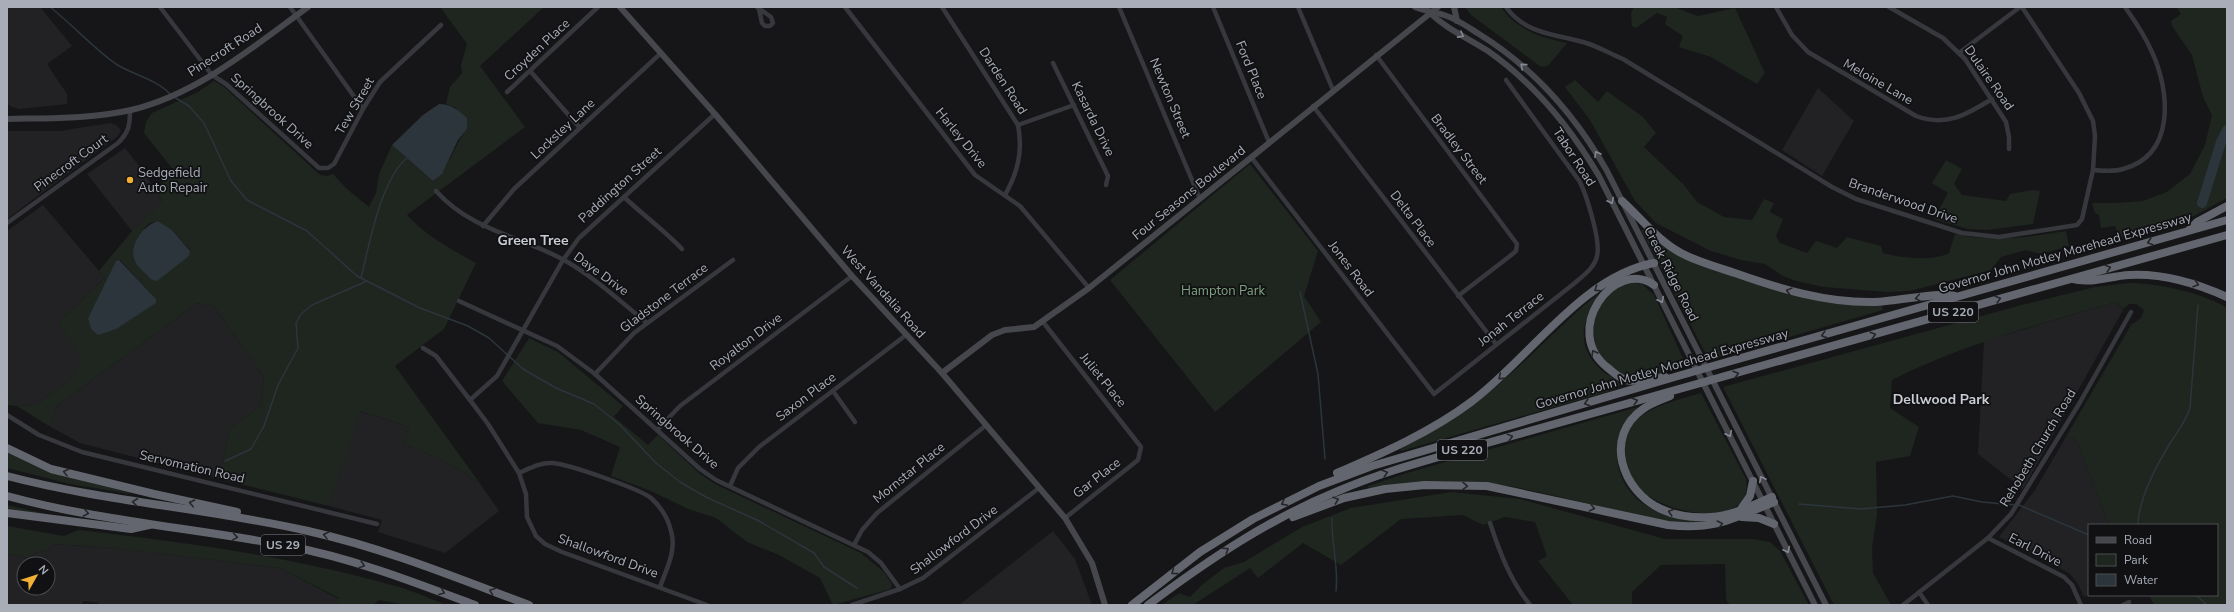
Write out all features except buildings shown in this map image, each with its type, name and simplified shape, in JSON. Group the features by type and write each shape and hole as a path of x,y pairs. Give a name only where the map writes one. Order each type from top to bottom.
{"highway":[{"path":"1622,201 1652,231 1680,253 1767,285 1804,295 1841,300 1874,302 1911,299 1947,293 1956,296"},
{"path":"2188,231 2197,222 2227,206"},
{"name":"Governor John Motley Morehead Expressway","path":"1132,605 1200,552 1229,533 1270,510 1319,486 1394,458 1956,296 2227,220"},
{"name":"Governor John Motley Morehead Expressway","path":"1148,605 1209,560 1248,535 1318,499 1375,476 1480,445 2227,235"},
{"path":"1319,486 1331,476 1384,452 1438,423 1470,402 1515,365 1572,308 1624,272 1654,263"},
{"name":"US 220","path":"2071,279 2083,282 2143,274 2194,283 2227,297"},
{"path":"1654,285 1644,280 1628,279 1610,289 1599,301 1592,313 1588,332 1589,342 1597,358 1616,375 1626,380 1678,376"},
{"path":"1685,388 1642,409 1626,427 1620,454 1625,475 1633,487 1647,500 1662,509 1678,515 1712,517 1773,500"},
{"path":"7,448 51,469 239,513 257,520"},
{"name":"US 29","path":"7,476 79,493 257,520 340,538 529,605"},
{"path":"1739,510 1750,496 1753,481"},
{"path":"1248,535 1344,498 1385,489 1425,485 1487,486 1668,525 1694,528 1712,526 1736,518 1764,503"},
{"name":"US 29","path":"7,496 76,511 289,546 329,555 375,568 475,605"},
{"path":"7,513 131,529 155,524"},
{"path":"1736,518 1752,517 1774,524"}],"main road":[{"name":"Pinecroft Road","path":"7,119 58,118 130,110 173,95 212,75 308,7"},
{"name":"West Vandalia Road","path":"620,7 715,114 852,276 942,373 985,426 1064,518 1092,562 1105,605"},
{"name":"Creek Ridge Road","path":"1415,7 1429,12 1444,14 1507,52 1541,82 1560,103 1593,147 1654,263 1826,605"},
{"name":"Four Seasons Boulevard","path":"942,373 992,335 1005,330 1034,327 1043,322 1089,288 1429,12 1438,7"},
{"path":"1454,7 1457,21"},
{"name":"Creek Ridge Road","path":"1429,12 1440,23 1465,37 1507,65 1541,96 1575,137 1599,176 1815,605"}],"street":[{"name":"Springbrook Drive","path":"160,7 212,75 226,84 319,168 328,168"},
{"path":"290,7 363,109"},
{"name":"Croyden Place","path":"507,92 531,72 598,7"},
{"name":"Harley Drive","path":"845,7 976,175 1005,196 1031,218 1089,288"},
{"name":"Darden Road","path":"942,7 1018,125 1021,154 1016,175 1005,196"},
{"name":"Newton Street","path":"1119,7 1200,199"},
{"name":"Ford Place","path":"1213,7 1269,142"},
{"path":"1298,7 1333,90"},
{"name":"Branderwood Drive","path":"1506,7 1520,22 1531,29 1587,43 1623,59 1832,187 1856,199 1962,233 1998,237 2077,225 2082,219 2093,170 2095,153 2093,121 2079,92 2021,7"},
{"name":"Meloine Lane","path":"1776,7 1792,35 1808,52 1916,116 1938,121 1955,119 1969,114 1992,99"},
{"name":"Dulaire Road","path":"1889,7 1936,34 1959,53 1992,99 2008,129 2009,149"},
{"path":"1959,53 2021,7"},
{"path":"2093,170 2123,169 2137,163 2150,154 2159,141 2166,119 2163,86 2153,53 2125,7"},
{"name":"Tew Street","path":"328,168 334,164 341,153 363,109 380,82 441,25"},
{"name":"Locksley Lane","path":"483,226 505,198 661,53"},
{"name":"Bradley Street","path":"1376,55 1517,244 1516,251 1458,296"},
{"name":"Kasarda Drive","path":"1053,63 1108,176 1106,185"},
{"path":"531,72 580,128"},
{"name":"Tabor Road","path":"1506,80 1580,182 1586,196 1594,226 1598,249 1597,258"},
{"path":"1018,125 1074,105"},
{"name":"Delta Place","path":"1313,106 1496,344"},
{"name":"Pinecroft Court","path":"7,223 118,143 126,135 130,126 130,110"},
{"name":"Paddington Street","path":"470,400 497,376 563,260 579,238 715,114"},
{"name":"Jones Road","path":"1251,157 1434,394"},
{"name":"Daye Drive","path":"436,191 456,211 483,226 563,260 589,276 647,323"},
{"path":"624,197 643,215 665,231 682,249"},
{"name":"Jonah Terrace","path":"1434,394 1576,282 1593,266 1597,258"},
{"name":"Gladstone Terrace","path":"595,374 622,344 647,323 733,260"},
{"name":"Royalton Drive","path":"658,429 680,406 852,276"},
{"name":"Springbrook Drive","path":"459,301 556,346 595,374 658,429 700,469 730,486 868,552 881,562 900,590"},
{"name":"Rehobeth Church Road","path":"1903,605 1988,538 2020,501 2131,312"},
{"name":"Juliet Place","path":"1043,322 1137,439 1141,447 1141,453"},
{"name":"Saxon Place","path":"730,486 738,468 747,458 906,335"},
{"name":"Shallowford Drive","path":"423,348 436,356 470,400 488,424 519,473 526,494 530,528 536,536 545,544 707,605"},
{"path":"833,391 855,422"},
{"name":"Servomation Road","path":"7,416 39,435 82,452 377,524"},
{"name":"Mornstar Place","path":"854,545 862,530 877,514 985,426"},
{"name":"Gar Place","path":"1064,518 1138,460 1141,453"},
{"path":"519,473 542,463 554,463 616,483 649,497 659,507 668,520 672,533 673,548 660,587"},
{"name":"Shallowford Drive","path":"852,605 900,590 924,578 1039,488"},
{"path":"1490,523 1514,584 1530,605"},
{"name":"Earl Drive","path":"1988,538 2064,577 2072,585 2081,605"},
{"path":"1919,592 1928,605"},
{"path":"2123,605 2129,602"}],"shaded area":[{"path":"7,7 40,7 72,46 47,64 67,94 67,104 19,109 10,106 7,103"},
{"path":"1818,88 1854,121 1822,176 1782,150"},
{"path":"110,123 116,125 121,130 118,136 7,219 7,131 60,131"},
{"path":"125,148 143,171 162,201 132,231 87,174"},
{"path":"43,205 105,278 58,323 83,359 67,383 35,405 17,406 7,393 7,231"},
{"path":"2116,302 2123,310 2023,489 1978,454 1984,341"},
{"path":"197,303 214,306 264,377 261,406 230,428 219,479 80,443 49,426 57,406"},
{"path":"359,411 409,427 404,444 445,461 479,482 499,511 445,553 378,532 382,520 329,506"},
{"path":"2067,435 2077,441 2109,524 2088,524 2088,595 2084,597 2078,584 2069,573 1999,537 2035,490"},
{"path":"1053,531 1075,559 1092,605 959,605"},
{"path":"52,544 115,548 280,568 339,599 337,605 99,605 99,603 84,601 81,605 7,605 7,554 18,556 16,556 16,596 56,596 56,556 32,556 39,551 48,550"}],"green space":[{"path":"440,7 544,7 480,66 525,127 407,215 431,236 476,263 444,329 395,366 479,482 445,461 404,444 409,427 360,411 329,506 219,479 230,428 261,406 264,377 214,306 197,303 57,406 49,426 17,406 35,405 67,383 82,359 58,323 105,278 99,271 132,231 162,201 155,189 175,172 144,133 146,122 152,113 198,92 214,81 223,86 320,175 327,176 333,174 348,190 369,207 376,193 379,174 392,145 433,181 443,170 462,135 467,129 456,108 446,104 450,87 462,73 461,65 467,44","holes":["158,221 172,230 190,250 144,228 150,223","120,260 156,299 88,318 116,262"]},
{"path":"1465,7 1501,7 1515,22 1530,32 1567,43 1548,66 1541,67 1471,15"},
{"path":"1634,7 1674,7 1698,16 1735,8 1765,73 1757,84 1711,57 1679,47 1683,36 1665,24 1667,17 1657,13 1636,28 1632,26 1631,13"},
{"path":"2176,7 2227,7 2227,198 2194,216 2120,238 2115,226 2101,228 2099,215 2095,213 2092,203 2143,201 2167,192 2190,174 2205,145 2212,115 2203,97 2192,55 2172,26 2171,21 2181,14"},
{"path":"1575,80 1598,102 1607,91 1643,117 1656,133 1644,147 1684,185 1697,202 1724,217 1752,220 1764,199 1774,203 1770,212 1783,219 1776,236 1780,243 1807,253 1816,241 1837,248 1847,237 1881,246 1883,253 1908,258 1934,258 1949,253 1955,234 1969,237 1997,239 2066,231 2069,246 2041,254 2026,250 2001,257 1991,270 1910,291 1887,292 1824,287 1796,281 1783,276 1765,264 1741,260 1711,251 1656,223 1635,201 1590,120 1565,87"},
{"path":"1946,160 1962,169 1954,184 1962,195 2006,201 2010,194 2033,190 2040,191 2033,224 1987,230 1968,229 1934,219 1948,193 1932,183"},
{"name":"Hampton Park","path":"1250,164 1318,251 1304,296 1321,322 1215,412 1110,280"},
{"path":"1644,229 1671,250 1783,292 1882,305 1883,310 1709,360 1641,230"},
{"path":"1614,282 1596,302 1585,324 1585,347 1591,358 1601,370 1620,380 1624,384 1610,391 1401,451 1400,448 1483,397 1517,369 1580,309"},
{"path":"1634,283 1642,284 1654,295 1686,365 1657,375 1633,377 1626,376 1611,368 1600,357 1595,342 1594,326 1598,311 1606,298 1618,288"},
{"path":"2141,283 2193,293 2227,308 2227,605 2154,605 2150,596 2218,596 2218,524 2109,524 2077,441 2067,435 2131,325 2141,318 2144,310 2136,304 2129,304 2123,309 2116,302 1974,345 1919,367 1892,380 1890,408 1919,427 1910,456 1876,462 1877,515 1872,548 1873,573 1891,605 1834,605 1723,387 2018,306 2095,287"},
{"path":"529,338 558,352 623,406 614,417 648,445 658,435 699,473 715,484 861,553 884,572 892,584 891,589 833,605 820,578 779,555 747,542 716,518 688,509 651,491 611,476 620,447 581,430 538,423 502,381"},
{"path":"7,393 17,406 7,405"},
{"path":"1701,393 1746,479 1745,497 1734,508 1717,513 1697,513 1675,508 1654,500 1638,488 1626,468 1625,442 1629,430 1637,420 1660,406"},
{"path":"1638,407 1639,409 1628,422 1620,435 1617,450 1618,465 1622,479 1631,492 1642,503 1657,511 1677,516 1712,520 1691,524 1654,519 1521,488 1491,483 1443,481 1369,489 1368,486 1407,473"},
{"path":"7,452 52,471 131,493 70,484 7,468"},
{"path":"1451,492 1520,499 1665,539 1753,539 1770,542 1780,551 1809,605 1730,605 1726,600 1725,564 1661,565 1632,592 1632,605 1573,605 1538,561 1547,556 1535,522 1505,517 1483,525 1463,515 1401,519 1341,565 1303,543 1258,578 1250,568 1193,605 1162,605 1179,593 1190,597 1203,584 1224,568 1244,562 1302,527 1351,508"},
{"path":"7,505 50,515 7,510"},
{"path":"7,526 64,536 78,530 197,545 275,558 392,585 446,605 405,605 379,600 373,605 337,605 339,598 280,568 115,548 52,544 48,550 39,551 32,556 7,554"}],"water":[{"path":"439,104 444,104 458,110 467,118 467,129 458,140 442,174 433,181 392,145 423,115"},
{"path":"158,221 172,230 190,251 189,256 157,281 150,278 139,267 133,255 139,236 153,223"},
{"path":"119,260 156,299 156,303 116,329 98,335 91,329 88,318 116,261"}],"waterway":[{"path":"50,7 116,64 151,81 170,94"},
{"path":"174,97 189,106 204,123 231,181 247,200 307,231 357,276 420,308 468,326 489,338 523,369 556,388 594,404 619,424 656,463 680,482 706,497 759,521 814,553 824,567 857,588"},
{"path":"2202,203 2221,142 2227,130"},
{"path":"361,278 372,231 383,196 390,180 408,157"},
{"path":"225,461 251,449 264,426 278,385 298,348 296,323 301,314 312,305 367,281"},
{"path":"1300,292 1318,374 1325,459"},
{"path":"2138,524 2141,505 2153,473 2183,423 2190,408 2198,305"},
{"path":"1799,504 1861,509 1905,505 1953,496 1982,502 2015,505"},
{"path":"2019,505 2088,535"},
{"path":"1332,518 1337,582 1336,591"},
{"path":"2197,596 2207,605"}],"place":[{"name":"Sedgefield Auto Repair","path":"130,180"}],"district":[{"name":"Green Tree","path":"533,240"},
{"name":"Dellwood Park","path":"1941,399"}]}
